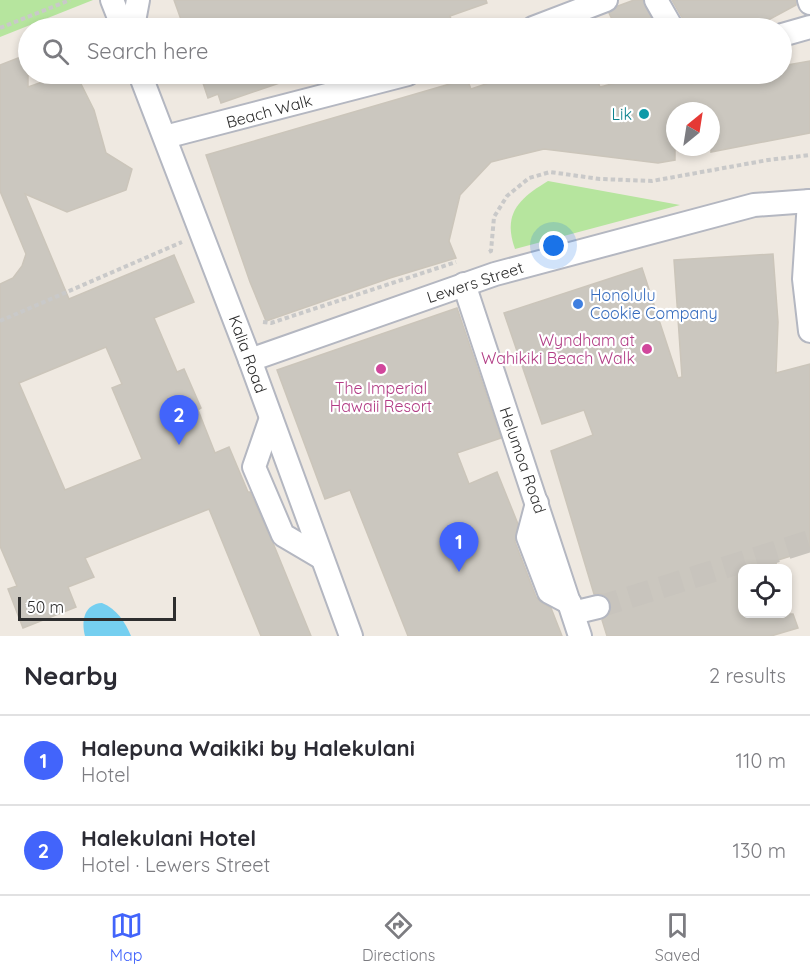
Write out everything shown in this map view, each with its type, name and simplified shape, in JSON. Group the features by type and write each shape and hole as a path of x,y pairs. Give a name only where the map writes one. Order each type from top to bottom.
{"street":[{"path":"112,0 119,18"},
{"path":"135,18 138,0"},
{"path":"559,18 606,0"},
{"path":"656,0 666,18"},
{"path":"792,32 810,27"},
{"name":"Kalia Road","path":"144,84 250,360 351,636"},
{"name":"Beach Walk","path":"165,137 369,84"},
{"path":"809,201 804,279 810,331"},
{"name":"Lewers Street","path":"250,360 495,274 754,205 809,201"},
{"name":"Helumoa Road","path":"464,284 580,636"},
{"path":"271,418 254,467 283,535 322,558"},
{"path":"571,608 598,607"}],"path":[{"path":"25,18 70,0"},
{"path":"0,28 18,21"},
{"path":"480,255 491,251 494,217 507,196 529,178 550,172 600,179 652,181 768,160 810,155"},
{"path":"0,321 183,242"},
{"path":"263,322 271,323 458,262"}],"green space":[{"path":"0,0 93,0 48,18 18,18 18,30 0,37"},
{"path":"548,181 680,205 515,249 511,226 512,216 522,200"}],"water":[{"path":"102,603 120,616 131,636 85,636 83,625 85,614 91,606"}],"building":[{"path":"174,0 486,0 487,3 450,16 451,18 180,18"},
{"path":"634,0 643,0 652,18 611,18 609,13 618,6"},
{"path":"672,0 796,0 796,5 772,18 682,18"},
{"path":"18,58 18,84 28,84 28,87 37,84 81,84 94,110 106,153 132,169 126,190 67,212 25,194 69,299 174,255 194,302 154,318 177,372 184,369 201,408 198,410 215,453 229,447 273,543 311,636 261,636 209,509 85,558 94,577 68,587 76,607 23,628 8,589 17,586 0,546 0,284 13,278 22,266 26,254 0,191 0,65","holes":["106,347 122,384 112,388 142,459 65,490 19,383"]},
{"path":"810,61 810,133 720,150 720,102 666,102 666,156 675,156 675,160 658,163 544,149 491,162 460,195 449,241 456,258 266,321 206,155 450,84 469,84 471,89 486,84 599,84 600,87 612,84 792,84 792,64"},
{"path":"203,84 277,84 221,103 218,94 208,98"},
{"path":"773,254 778,322 776,373 810,364 810,550 775,561 776,564 738,564 738,618 792,618 793,614 798,628 771,636 607,636 602,620 611,611 611,603 602,594 594,594 551,451 593,435 584,410 542,424 504,313 642,268 678,378 682,377 674,260"},
{"path":"457,308 501,438 457,453 469,484 497,472 518,524 515,542 536,597 551,608 562,636 408,636 350,490 325,499 277,370"}],"tunnel":[{"path":"598,607 810,541"}],"place":[{"name":"Lik","path":"644,114"},
{"name":"Honolulu Cookie Company","path":"578,304"},
{"name":"Wyndham at Wahikiki Beach Walk","path":"647,349"},
{"name":"The Imperial Hawaii Resort","path":"381,369"},
{"name":"Halekulani Hotel","path":"179,445"},
{"name":"Halepuna Waikiki by Halekulani","path":"459,572"}]}
